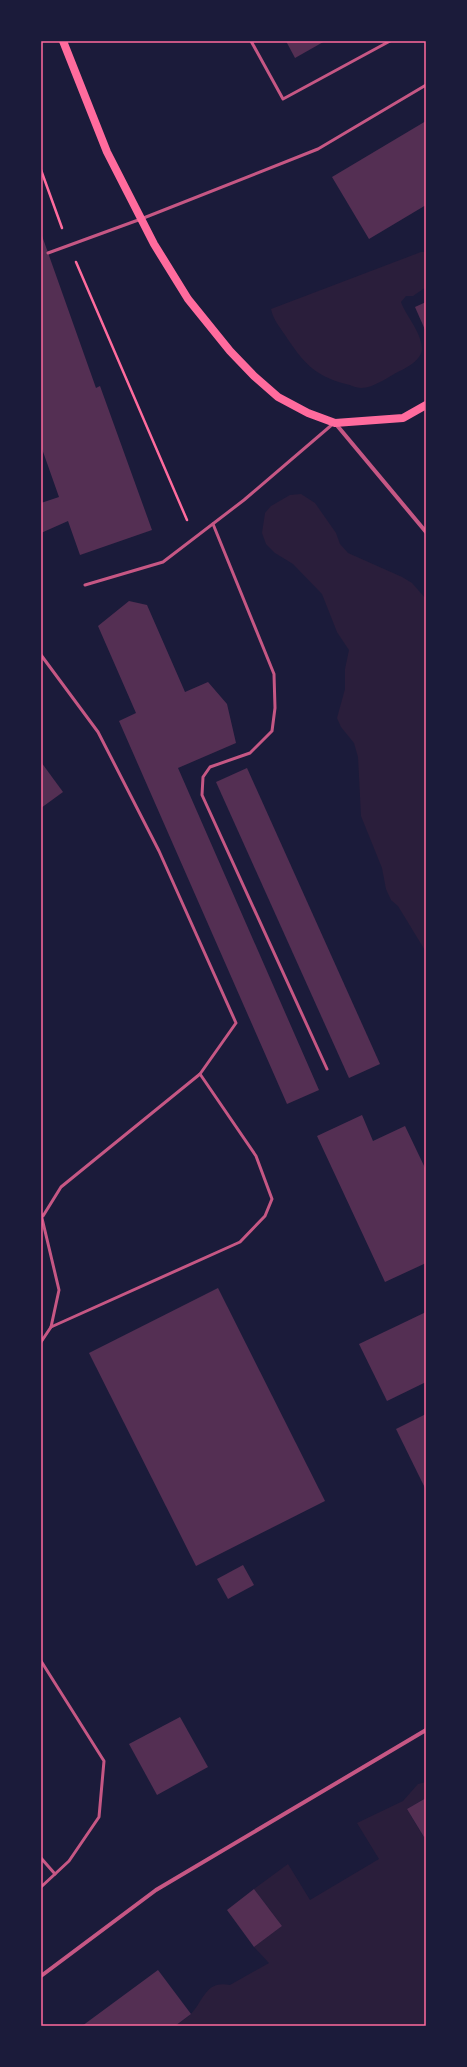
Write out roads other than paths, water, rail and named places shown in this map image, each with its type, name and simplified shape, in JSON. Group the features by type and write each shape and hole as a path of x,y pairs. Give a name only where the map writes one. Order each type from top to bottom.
{"main road":[{"path":"64,41 107,152 154,244 188,299 230,351 278,397 308,413 335,423 403,418 426,405"}],"street":[{"path":"335,423 426,532"},
{"path":"41,1976 156,1890 426,1730"}],"lane":[{"path":"251,41 283,99 390,41"},
{"path":"48,253 141,219 318,148 426,84"},
{"path":"85,585 163,562 213,524 335,423"},
{"path":"213,524 274,674 275,708 272,731 250,753 210,767 203,777 202,795 328,1068"},
{"path":"41,655 98,732 159,851 236,1023 200,1074 61,1187 42,1215 59,1290 51,1327 41,1342"},
{"path":"51,1327 240,1242 265,1216 272,1199 256,1156 200,1074"},
{"path":"41,1661 104,1761 99,1817 69,1861 41,1887"},
{"path":"41,1858 55,1874"}]}
